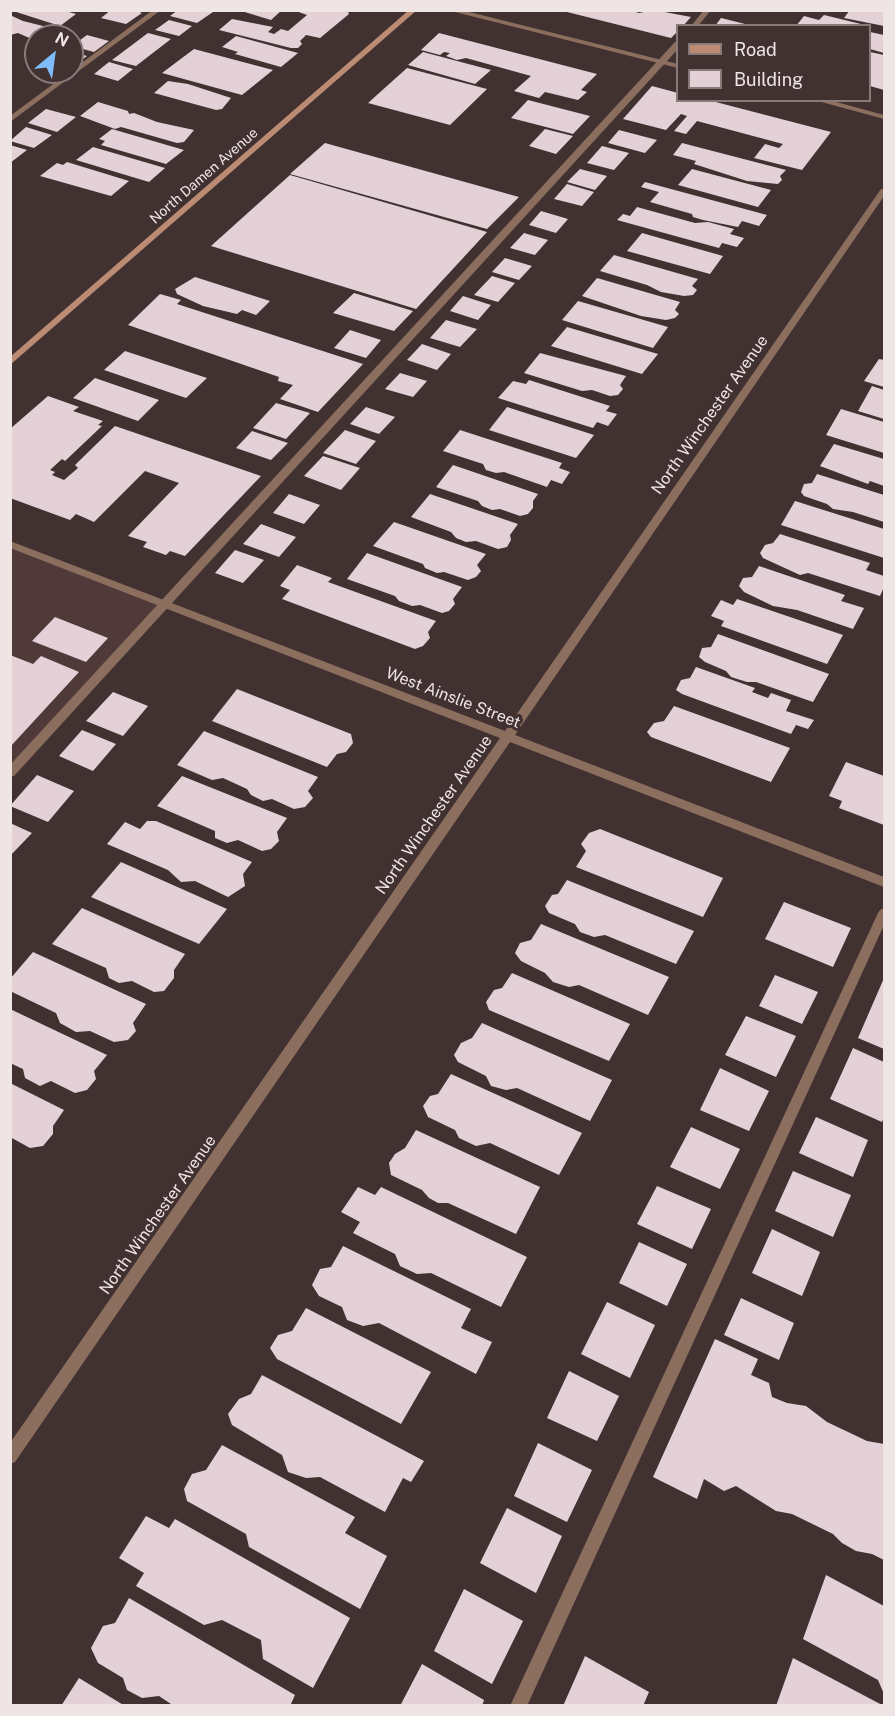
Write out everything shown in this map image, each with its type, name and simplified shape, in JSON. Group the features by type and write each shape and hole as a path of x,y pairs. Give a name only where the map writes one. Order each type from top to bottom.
{"main road":[{"name":"North Damen Avenue","path":"10,362 414,10"}],"street":[{"path":"10,120 158,10"},
{"path":"450,10 676,66"},
{"path":"696,24 708,10"},
{"path":"10,773 676,46"},
{"path":"826,102 885,117"},
{"name":"North Winchester Avenue","path":"10,1457 885,191"},
{"name":"West Ainslie Street","path":"10,544 885,882"},
{"path":"518,1706 885,913"}],"shaded area":[{"path":"10,548 158,604 10,766"}],"building":[{"path":"10,10 62,10 76,14 63,24 54,24"},
{"path":"111,10 134,10 142,13 126,24 101,18"},
{"path":"178,10 213,12 197,23 170,16"},
{"path":"238,10 282,10 271,20"},
{"path":"293,10 347,10 349,14 320,38 306,35 300,41 302,44 298,48 219,30 232,19 273,27 268,32 274,34 281,29 288,31 307,15"},
{"path":"629,10 639,13 654,10 691,17 685,24 676,24 676,33 671,38 563,11"},
{"path":"850,10 884,12 884,26 844,18"},
{"path":"10,15 35,24 24,24 24,36 18,33 10,35"},
{"path":"824,15 861,24 798,24 804,16 819,20"},
{"path":"721,18 745,24 716,24"},
{"path":"169,20 192,26 179,36 155,30"},
{"path":"871,32 884,35 884,53 871,49"},
{"path":"148,33 171,39 136,66 112,60"},
{"path":"439,33 597,74 581,90 587,92 578,100 545,92 539,98 514,91 531,76 466,58 457,60 446,56 450,53 444,52 440,55 421,50"},
{"path":"87,35 109,41 94,52 84,49 84,37"},
{"path":"236,36 298,53 281,67 235,54 238,52 222,47"},
{"path":"194,49 273,70 242,95 162,73"},
{"path":"423,52 491,70 475,84 408,65"},
{"path":"871,52 884,55 884,90 871,86"},
{"path":"109,62 133,69 118,81 94,74"},
{"path":"407,68 487,89 450,125 368,103"},
{"path":"168,81 188,84 231,98 222,109 216,110 154,93"},
{"path":"652,86 676,92 676,102 716,102 831,132 802,170 754,158 765,144 779,148 783,144 697,121 686,134 674,131 687,116 681,114 666,130 623,119"},
{"path":"528,100 590,116 573,134 511,118"},
{"path":"98,102 128,111 129,114 134,113 157,122 194,130 184,142 177,143 121,127 115,129 80,116"},
{"path":"46,109 76,117 57,132 28,123"},
{"path":"26,127 52,135 34,148 10,141"},
{"path":"112,129 184,150 166,164 101,145 105,141 99,139"},
{"path":"545,129 573,136 556,154 529,146"},
{"path":"619,130 657,140 645,153 608,143"},
{"path":"325,143 519,197 487,229 290,174"},
{"path":"682,143 786,170 780,176 782,180 778,184 747,181 694,164 696,161 673,155"},
{"path":"10,145 27,150 10,163"},
{"path":"602,146 629,153 614,170 587,163"},
{"path":"93,147 165,168 149,182 76,160"},
{"path":"67,162 129,181 111,196 40,176 57,163 63,165"},
{"path":"580,169 607,176 595,190 567,182"},
{"path":"692,169 771,190 758,207 678,185"},
{"path":"290,175 487,232 416,309 211,246"},
{"path":"645,182 767,215 759,226 742,221 738,227 703,220 693,217 692,214 650,202 659,192 641,187"},
{"path":"567,184 594,192 582,206 554,199"},
{"path":"637,207 695,223 708,222 734,229 730,234 744,238 737,247 722,243 719,248 617,220 623,214 630,216"},
{"path":"541,211 568,219 556,233 529,225"},
{"path":"524,233 548,240 535,255 510,248"},
{"path":"642,233 723,256 710,274 627,251"},
{"path":"614,255 698,279 692,286 697,290 693,295 684,296 661,292 647,285 600,271"},
{"path":"505,258 532,266 519,280 492,272"},
{"path":"492,276 515,283 498,302 474,295"},
{"path":"195,277 270,301 256,315 242,310 237,314 203,306 177,294 175,289"},
{"path":"597,278 680,302 675,310 679,314 675,318 666,320 641,316 582,296"},
{"path":"354,293 413,311 394,331 333,313"},
{"path":"160,294 181,300 177,304 363,364 318,412 280,399 293,385 278,381 279,377 128,325"},
{"path":"463,296 491,305 478,320 450,311"},
{"path":"578,301 668,327 653,348 562,320"},
{"path":"446,320 477,329 460,347 430,338"},
{"path":"567,327 658,354 642,374 551,346"},
{"path":"350,330 381,340 366,358 334,348"},
{"path":"422,344 451,354 437,370 407,360"},
{"path":"125,351 207,378 186,398 104,370"},
{"path":"540,353 626,376 620,385 623,389 618,395 610,396 592,390 582,391 524,373"},
{"path":"879,359 884,360 884,387 864,381"},
{"path":"400,373 427,381 413,397 385,389"},
{"path":"95,378 159,400 138,421 73,398"},
{"path":"529,380 610,406 606,411 617,414 608,426 597,422 593,428 498,398 513,381 526,384"},
{"path":"872,386 884,390 884,419 858,411"},
{"path":"48,396 79,407 73,411 103,421 98,425 102,426 65,461 62,459 50,470 55,472 52,475 64,480 78,468 75,465 115,426 261,476 185,556 170,551 166,555 143,547 147,542 128,536 179,483 145,471 94,522 76,514 70,520 10,498 10,429"},
{"path":"276,403 310,413 286,439 253,428"},
{"path":"366,407 395,417 379,434 350,424"},
{"path":"507,407 594,435 576,458 489,430"},
{"path":"841,409 884,422 884,453 826,435"},
{"path":"345,430 376,441 356,464 323,453"},
{"path":"460,430 562,463 559,468 570,472 562,484 551,480 547,487 504,472 496,473 486,470 483,464 443,451"},
{"path":"252,431 288,443 271,460 236,448"},
{"path":"834,444 884,459 884,486 870,481 868,484 820,466"},
{"path":"323,456 360,468 341,490 304,476"},
{"path":"453,465 538,494 533,501 533,508 528,514 520,516 500,509 492,510 482,506 478,501 436,487"},
{"path":"817,474 884,495 884,522 853,512 833,509 827,504 804,496 801,492 804,484 812,483"},
{"path":"289,494 320,505 304,524 273,513"},
{"path":"430,494 518,524 510,535 511,540 507,547 498,549 476,541 466,542 456,538 451,532 411,517"},
{"path":"795,501 884,529 884,558 781,525"},
{"path":"394,522 486,554 477,565 481,571 476,577 468,580 444,572 437,573 425,568 423,564 373,546"},
{"path":"261,524 296,537 279,557 243,544"},
{"path":"780,534 870,563 866,570 884,576 884,587 880,596 808,573 800,575 763,558 760,553 765,545 773,543"},
{"path":"235,550 264,560 243,583 215,573"},
{"path":"367,553 462,587 453,599 455,604 449,611 442,613 420,605 412,606 399,601 395,596 347,579"},
{"path":"297,565 332,578 328,582 436,621 428,632 430,638 423,646 415,649 282,599 290,590 280,586"},
{"path":"759,566 845,595 841,601 864,608 853,629 797,610 773,606 744,592 739,586 743,578 752,577"},
{"path":"737,599 843,635 827,664 721,626 724,621 711,616 721,600 733,605"},
{"path":"55,617 108,638 86,662 32,641"},
{"path":"718,634 829,674 813,702 756,682 731,677 726,671 699,657 702,648 711,647"},
{"path":"10,655 33,664 41,656 79,672 10,747"},
{"path":"696,667 755,688 752,692 768,698 771,693 791,700 786,711 814,720 808,729 796,725 791,734 676,690 681,680 690,678"},
{"path":"237,689 351,734 353,743 346,752 337,754 327,767 212,721"},
{"path":"113,692 148,706 123,736 86,721"},
{"path":"674,706 790,748 771,782 651,737 647,732 654,723 664,721"},
{"path":"82,730 116,744 93,771 59,756"},
{"path":"204,731 318,777 308,791 313,798 305,807 294,809 272,799 263,801 251,795 247,789 223,778 212,780 177,765"},
{"path":"846,762 884,776 884,825 839,808 842,801 829,796"},
{"path":"37,775 74,791 48,822 10,806"},
{"path":"182,776 287,818 277,832 279,841 271,849 262,851 238,840 227,843 215,838 215,831 157,806"},
{"path":"147,821 156,821 252,862 243,874 245,886 228,897 195,881 181,882 168,870 107,844 125,822 140,829"},
{"path":"10,823 32,833 10,856"},
{"path":"600,829 723,878 703,917 576,867 586,851 581,844 589,833"},
{"path":"121,862 227,909 199,944 91,897"},
{"path":"567,880 694,931 676,964 605,935 594,937 580,932 575,924 549,913 545,906 552,895 558,894"},
{"path":"784,902 851,928 833,967 765,939"},
{"path":"82,908 185,954 174,970 174,978 164,991 154,992 132,981 119,983 109,978 106,968 52,944"},
{"path":"541,924 669,977 648,1015 579,985 569,987 553,982 545,973 521,961 515,953 520,943 531,940"},
{"path":"33,952 146,1004 133,1023 136,1031 128,1040 114,1042 90,1031 76,1032 60,1023 56,1013 10,991 10,979"},
{"path":"512,973 630,1024 609,1061 489,1010 486,1002 494,990 502,988"},
{"path":"775,975 818,992 802,1024 759,1006"},
{"path":"884,978 884,1049 858,1038"},
{"path":"10,1009 107,1055 94,1071 96,1079 87,1090 75,1093 51,1081 40,1086 25,1078 23,1069 10,1063"},
{"path":"746,1016 796,1036 776,1077 725,1055"},
{"path":"482,1023 612,1080 590,1121 517,1088 506,1090 491,1086 486,1076 458,1062 454,1055 461,1043 472,1038"},
{"path":"853,1048 884,1062 882,1122 830,1099"},
{"path":"720,1068 769,1091 749,1131 700,1110"},
{"path":"451,1074 582,1133 559,1175 490,1143 476,1146 459,1138 455,1130 428,1117 423,1106 430,1096 438,1094"},
{"path":"10,1083 64,1110 53,1126 53,1134 43,1146 30,1148 10,1137"},
{"path":"816,1117 868,1140 853,1177 799,1153"},
{"path":"691,1127 740,1149 720,1189 670,1167"},
{"path":"416,1130 540,1187 516,1234 448,1203 438,1203 422,1190 391,1175 389,1163 395,1154 405,1148"},
{"path":"793,1171 851,1195 833,1237 775,1211"},
{"path":"657,1186 711,1209 692,1249 637,1224"},
{"path":"358,1187 375,1195 381,1187 527,1257 501,1307 431,1273 417,1274 400,1266 395,1254 353,1233 360,1222 341,1212"},
{"path":"772,1229 820,1252 802,1296 752,1273"},
{"path":"639,1242 687,1264 667,1306 619,1283"},
{"path":"343,1246 471,1309 461,1328 492,1342 476,1374 379,1323 363,1326 347,1320 342,1307 319,1296 312,1285 320,1269 331,1267"},
{"path":"741,1298 794,1323 779,1360 724,1335"},
{"path":"607,1302 655,1325 630,1378 581,1354"},
{"path":"306,1308 431,1372 401,1424 277,1359 270,1348 278,1335 292,1331"},
{"path":"715,1339 758,1359 751,1375 769,1383 772,1397 787,1403 806,1406 827,1422 867,1441 884,1444 884,1560 872,1554 856,1551 842,1543 833,1534 792,1514 776,1511 736,1486 724,1491 704,1479 697,1499 653,1477"},
{"path":"569,1371 619,1396 597,1441 547,1418"},
{"path":"262,1375 424,1461 411,1482 403,1478 385,1512 320,1477 306,1478 288,1472 282,1455 232,1425 228,1414 239,1399 251,1394"},
{"path":"538,1443 592,1470 567,1522 514,1496"},
{"path":"222,1445 355,1517 345,1533 387,1556 360,1609 249,1547 246,1534 187,1501 184,1489 192,1474 206,1470"},
{"path":"507,1508 562,1536 536,1593 480,1563"},
{"path":"146,1516 169,1528 175,1519 350,1618 313,1688 263,1659 261,1640 222,1620 204,1625 136,1586 144,1573 119,1558"},
{"path":"826,1575 884,1606 884,1694 878,1680 803,1639"},
{"path":"464,1589 523,1621 492,1684 434,1651"},
{"path":"129,1598 295,1695 290,1706 174,1706 159,1696 142,1698 127,1690 123,1678 98,1663 91,1648 103,1626 115,1623"},
{"path":"585,1656 649,1692 643,1706 563,1706"},
{"path":"793,1658 884,1706 776,1706"},
{"path":"422,1664 484,1700 482,1706 400,1706"},
{"path":"79,1678 125,1706 61,1706"}]}
